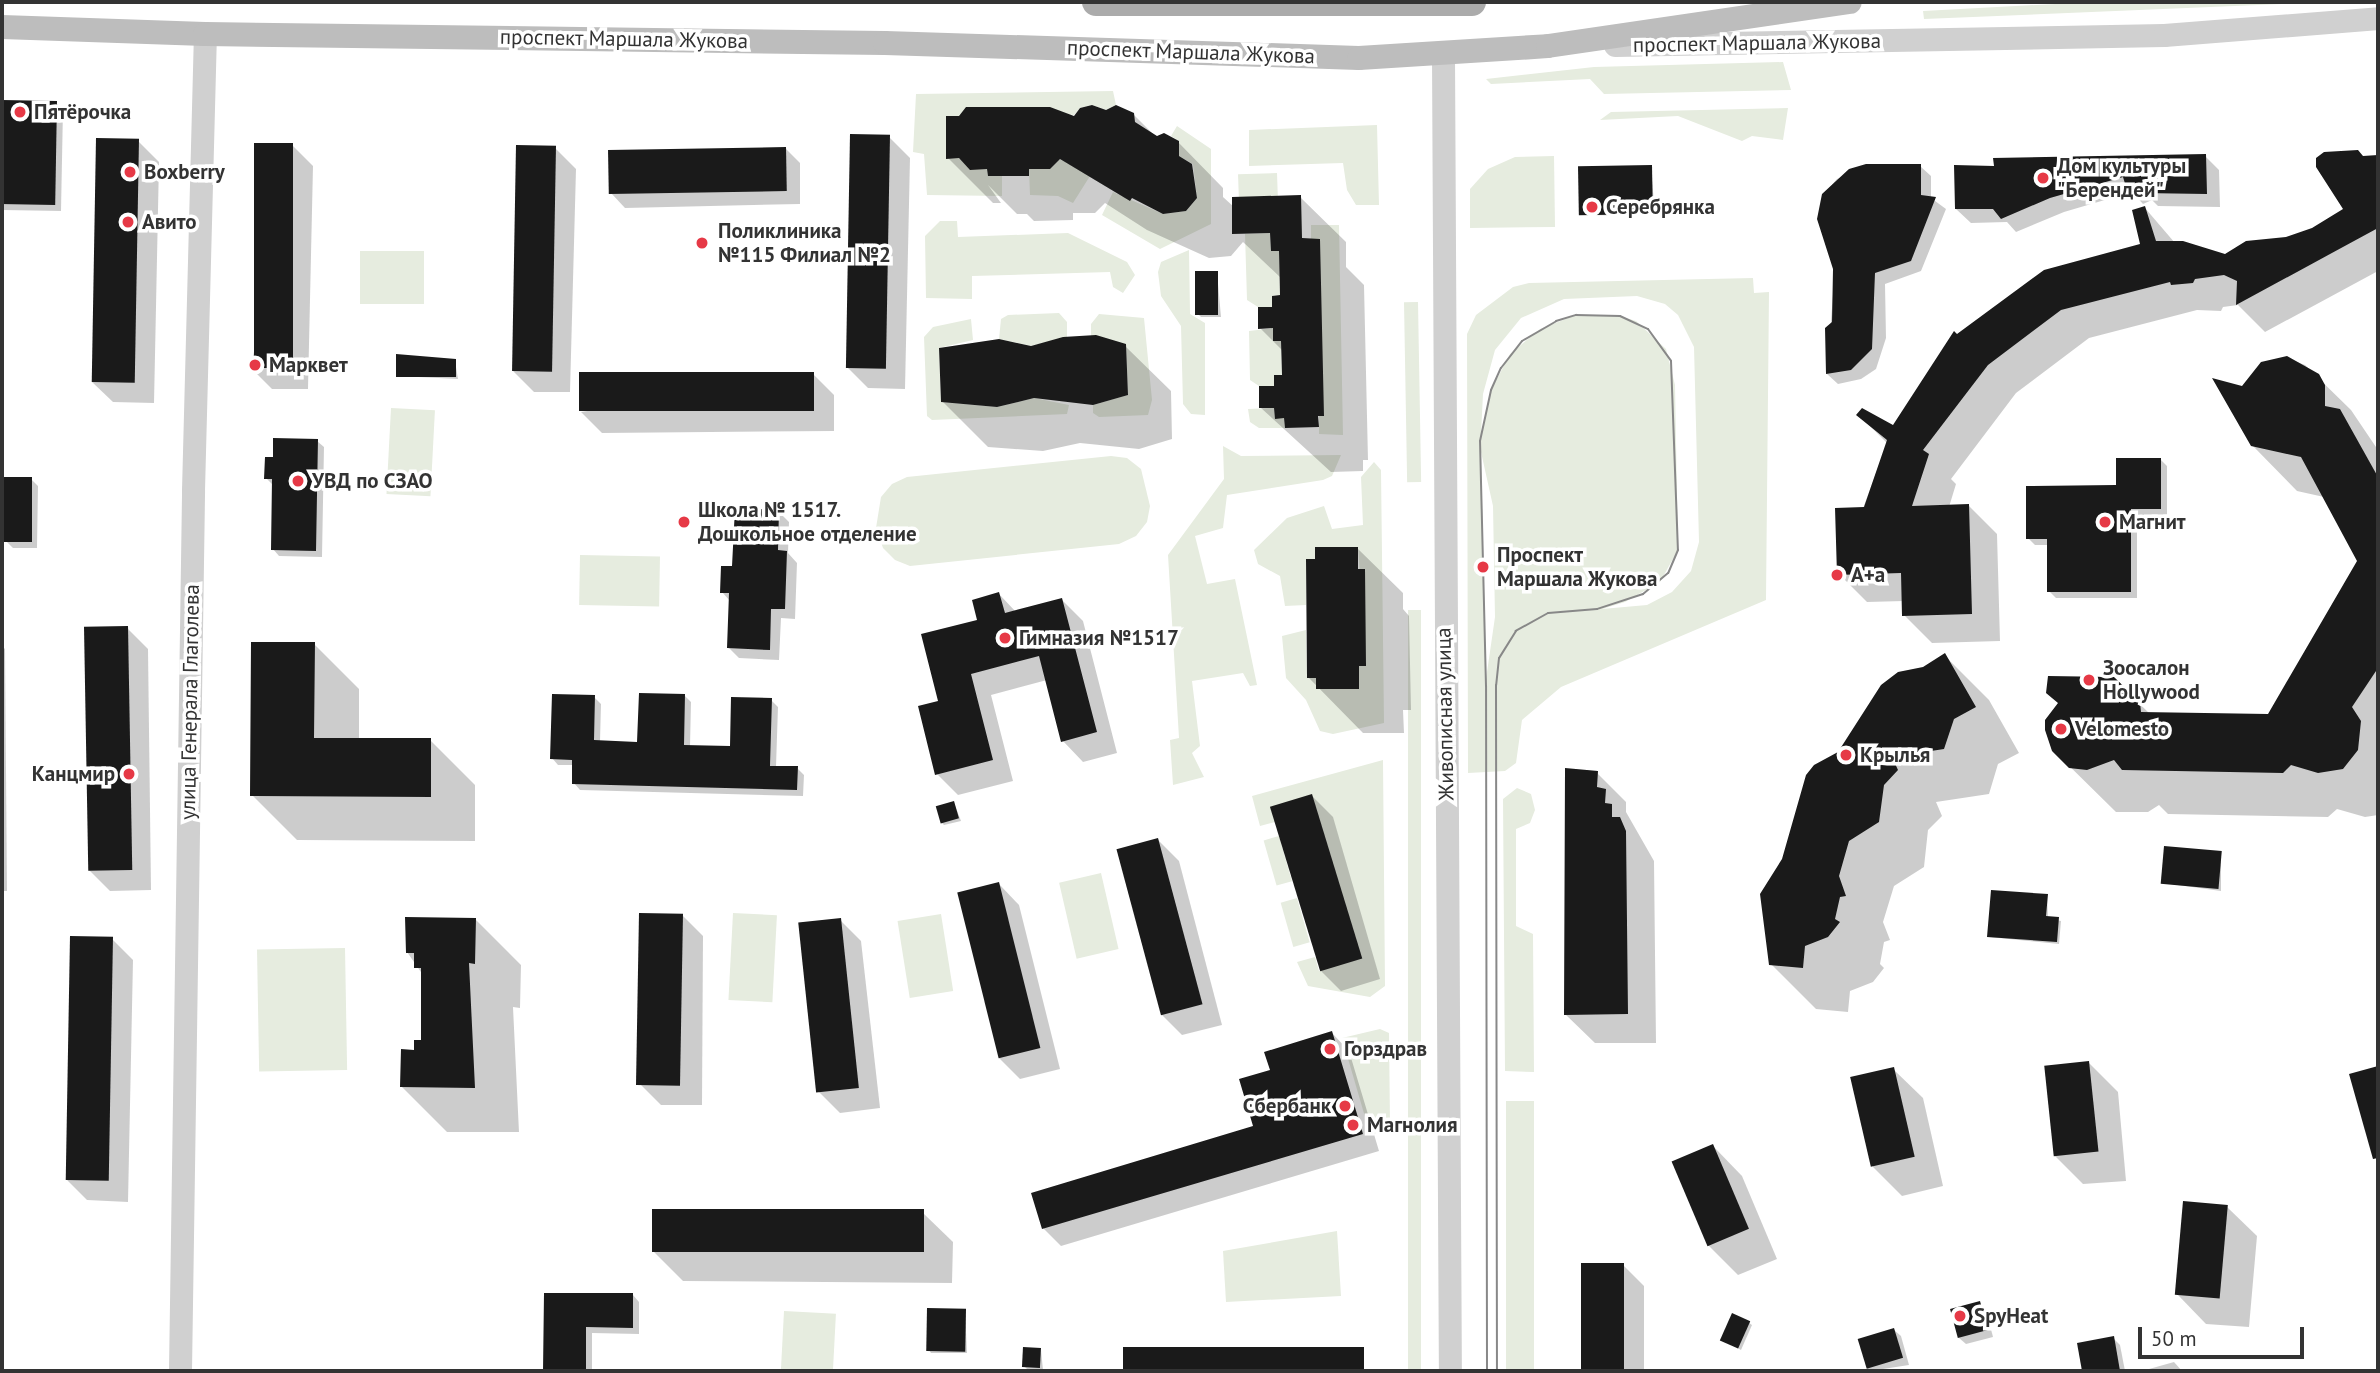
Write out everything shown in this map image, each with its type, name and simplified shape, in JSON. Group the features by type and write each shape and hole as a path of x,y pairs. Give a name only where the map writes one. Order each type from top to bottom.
{"main road":[{"path":"1096,2 1472,2"},
{"path":"1548,46 1850,2"},
{"name":"проспект Маршала Жукова","path":"2,27 205,34 884,43 1359,58 1443,56 1548,46"}],"street":[{"name":"проспект Маршала Жукова","path":"1548,46 2164,35 2378,18"},
{"name":"улица Генерала Глаголева","path":"180,1371 193,490 205,34"},
{"name":"Живописная улица","path":"1443,56 1450,1371"}],"shaded area":[{"path":"2093,2 2329,2 1924,19 1923,11"},
{"path":"1783,62 1791,90 1604,94 1590,79 1491,84 1486,79 1594,67"},
{"path":"1113,91 1116,105 1106,110 1092,105 1080,108 1074,115 1059,114 947,158 959,158 970,169 987,169 988,176 1002,176 1002,196 927,195 924,154 913,152 916,94"},
{"path":"1788,108 1783,140 1752,136 1742,141 1678,116 1600,120 1611,112"},
{"path":"1377,125 1379,205 1356,205 1347,190 1343,163 1249,166 1249,130"},
{"path":"1177,126 1211,149 1211,224 1160,249 1102,215 1113,192 1163,214 1186,211 1197,198 1193,164 1179,156 1179,141 1171,136"},
{"path":"1554,156 1555,227 1470,228 1470,189 1488,169 1515,157"},
{"path":"1060,159 1090,176 1073,203 1058,196 1030,195 1029,169 1050,169"},
{"path":"1277,173 1278,196 1239,197 1238,174"},
{"path":"940,221 957,221 958,237 1068,233 1127,262 1135,275 1123,293 1113,287 1110,272 972,276 972,299 926,298 925,236"},
{"path":"1311,225 1339,225 1343,435 1319,434 1320,239 1311,239"},
{"path":"1270,233 1271,251 1279,251 1280,295 1272,296 1272,307 1258,307 1247,300 1245,234"},
{"path":"1189,250 1190,314 1205,323 1205,415 1191,414 1183,404 1181,326 1161,296 1158,272 1161,262"},
{"path":"360,251 424,251 424,304 360,304"},
{"path":"1753,278 1754,293 1769,292 1766,600 1561,687 1522,720 1516,763 1505,771 1468,773 1467,334 1476,315 1513,287 1529,283","holes":["1637,296 1665,304 1678,315 1694,347 1699,542 1691,571 1672,592 1647,605 1602,609 1625,602 1660,582 1678,550 1675,385 1666,349 1636,321 1620,316 1576,315 1540,329 1510,354 1491,390 1481,434 1483,394 1495,350 1521,318 1564,299","1481,452 1493,506 1495,617 1486,679"]},
{"path":"1404,302 1418,302 1421,482 1407,482"},
{"path":"1059,313 1067,322 1067,337 1031,346 999,339 1001,319 1008,315"},
{"path":"1099,314 1144,318 1152,400 1148,415 1099,417 1093,413 1093,405 1128,395 1126,345 1091,336 1091,324"},
{"path":"971,319 973,340 939,348 941,402 997,407 1034,398 1069,405 1067,414 932,420 927,416 924,337 933,327"},
{"path":"1273,328 1273,341 1281,341 1282,375 1274,375 1274,386 1259,386 1250,380 1249,331"},
{"path":"391,408 435,410 430,496 386,494"},
{"path":"1274,408 1275,418 1284,418 1285,428 1259,428 1250,422 1248,409"},
{"path":"1223,446 1241,456 1341,455 1332,476 1323,480 1227,495 1223,528 1195,536 1207,584 1235,579 1257,685 1250,686 1243,673 1192,681 1200,746 1192,753 1204,777 1173,785 1170,740 1179,738 1168,555 1224,479"},
{"path":"1111,456 1127,458 1141,469 1150,506 1147,522 1136,536 1119,544 910,566 895,560 883,548 876,528 881,497 892,484 907,477"},
{"path":"1374,462 1381,470 1384,723 1333,734 1320,731 1306,700 1286,678 1282,636 1306,630 1307,677 1316,678 1316,689 1359,688 1359,666 1366,665 1358,547 1315,547 1315,559 1306,559 1306,605 1285,606 1280,576 1258,564 1254,550 1287,518 1324,506 1332,529 1363,525 1361,477"},
{"path":"580,555 660,556 659,606 579,605"},
{"path":"1408,610 1421,610 1421,1371 1408,1371"},
{"path":"1383,760 1385,986 1370,997 1308,986 1297,962 1315,957 1319,971 1360,958 1312,795 1271,807 1275,822 1260,826 1252,796"},
{"path":"1517,788 1531,794 1535,810 1530,823 1516,829 1516,926 1533,934 1534,1072 1505,1071 1503,799"},
{"path":"1279,836 1292,881 1277,886 1264,840"},
{"path":"1101,873 1119,949 1077,959 1059,883"},
{"path":"1297,898 1310,942 1293,947 1281,903"},
{"path":"733,913 777,915 772,1002 728,1000"},
{"path":"941,914 953,991 910,998 898,921"},
{"path":"345,948 347,1070 259,1072 257,950"},
{"path":"1380,1029 1389,1033 1390,1125 1385,1132 1370,1134 1342,1038"},
{"path":"1506,1101 1534,1101 1534,1371 1506,1371"},
{"path":"1337,1231 1341,1296 1226,1302 1223,1251"},
{"path":"784,1311 836,1314 833,1371 781,1371"}],"building":[{"path":"2,100 57,101 55,205 2,204"},
{"path":"1092,105 1106,110 1116,105 1134,113 1135,122 1157,136 1164,133 1179,141 1179,156 1192,164 1197,198 1186,211 1163,214 1132,198 1130,201 1060,159 1050,169 1029,169 1029,176 988,176 987,169 970,170 959,158 946,159 946,116 959,116 966,107 1050,107 1074,116 1080,108"},
{"path":"850,134 890,135 886,369 846,368"},
{"path":"96,138 139,139 135,383 92,382"},
{"path":"254,143 293,143 293,368 254,368"},
{"path":"516,145 556,146 552,372 512,371"},
{"path":"786,147 787,191 609,194 608,150"},
{"path":"2358,150 2363,156 2378,155 2378,228 2236,305 2237,281 2224,275 2195,279 2193,283 2171,285 2170,282 2061,310 1988,365 1923,450 1929,454 1912,506 1969,504 1972,614 1902,616 1901,573 1837,575 1835,508 1864,507 1887,440 1856,415 1862,408 1893,425 1954,331 1957,334 2044,270 2140,244 2132,210 2145,206 2156,241 2183,241 2225,254 2246,241 2286,237 2312,228 2343,209 2316,167 2316,158 2324,152"},
{"path":"2206,154 2207,194 2142,193 2139,186 2127,190 2123,177 2050,198 2001,219 1993,209 1955,209 1954,165 1994,166 1993,158"},
{"path":"1866,164 1921,164 1921,195 1936,197 1911,261 1875,273 1872,349 1851,370 1826,374 1825,328 1832,322 1833,269 1817,219 1822,194 1849,169"},
{"path":"1652,165 1653,214 1579,215 1578,166"},
{"path":"1301,195 1302,238 1320,239 1324,416 1318,416 1319,427 1285,428 1284,418 1275,419 1274,408 1259,408 1259,386 1274,386 1274,375 1282,375 1281,341 1273,341 1273,328 1258,329 1258,307 1272,307 1272,296 1280,295 1279,251 1271,251 1270,233 1232,234 1232,197"},
{"path":"1195,271 1218,271 1218,315 1195,315"},
{"path":"1096,335 1126,344 1128,395 1093,405 1034,398 997,407 941,402 939,348 999,339 1031,346 1063,337"},
{"path":"396,354 456,359 456,377 396,377"},
{"path":"2287,356 2319,374 2325,385 2325,406 2340,409 2378,477 2378,668 2352,707 2361,721 2358,750 2343,769 2318,773 2291,765 2283,773 2122,770 2114,760 2087,770 2069,768 2052,751 2045,730 2045,720 2058,703 2046,693 2048,676 2114,677 2140,702 2141,712 2268,714 2357,561 2301,457 2251,446 2212,378 2242,386 2261,362"},
{"path":"579,372 814,372 814,411 579,411"},
{"path":"273,438 318,439 316,551 271,550 272,479 264,479 265,457 273,457"},
{"path":"2116,458 2161,458 2161,509 2131,509 2131,592 2047,592 2047,539 2026,539 2026,486 2116,485"},
{"path":"2,477 32,477 32,542 2,542"},
{"path":"735,508 779,510 778,550 787,551 785,609 771,609 770,650 727,648 729,593 720,593 721,566 732,566"},
{"path":"1315,547 1358,547 1358,569 1365,569 1366,666 1359,666 1359,689 1316,689 1316,678 1307,678 1306,559 1315,559"},
{"path":"999,592 1005,613 1062,598 1097,732 1061,742 1039,656 971,674 993,760 935,775 918,706 938,701 921,634 977,620 972,600"},
{"path":"128,626 132,870 88,871 84,627"},
{"path":"251,642 315,642 314,738 431,738 431,797 250,796"},
{"path":"1945,653 1976,707 1954,719 1944,749 1892,757 1898,770 1884,785 1879,822 1849,841 1839,876 1846,896 1840,897 1835,919 1840,922 1828,937 1805,946 1803,968 1769,965 1760,894 1782,859 1806,775 1814,765 1838,752 1881,685 1898,672 1923,667"},
{"path":"639,693 685,694 684,745 730,746 731,697 772,698 770,766 798,766 797,790 572,784 572,760 550,759 552,694 595,695 594,740 637,742"},
{"path":"1565,768 1598,771 1597,787 1606,789 1605,803 1612,804 1612,817 1620,817 1626,831 1628,1014 1564,1015"},
{"path":"1312,794 1362,958 1320,971 1270,807"},
{"path":"954,801 959,818 941,824 936,806"},
{"path":"1158,838 1203,1004 1161,1015 1116,849"},
{"path":"2164,846 2222,851 2218,889 2161,884"},
{"path":"999,882 1040,1048 999,1058 957,892"},
{"path":"1991,890 2048,894 2046,916 2059,917 2057,942 1987,937"},
{"path":"639,913 683,914 680,1086 636,1085"},
{"path":"405,917 476,918 475,964 469,963 475,1088 400,1087 401,1049 414,1050 414,1040 421,1040 421,968 414,968 414,953 406,953"},
{"path":"841,918 859,1088 816,1093 798,922"},
{"path":"70,936 113,937 109,1181 66,1180"},
{"path":"1332,1031 1363,1134 1042,1229 1031,1193 1253,1126 1239,1079 1270,1070 1264,1052"},
{"path":"2089,1061 2099,1152 2054,1156 2044,1066"},
{"path":"2378,1066 2378,1158 2373,1159 2349,1074"},
{"path":"1894,1067 1915,1157 1871,1167 1850,1077"},
{"path":"1713,1144 1749,1229 1708,1246 1672,1162"},
{"path":"2183,1201 2228,1205 2220,1299 2175,1295"},
{"path":"652,1209 924,1209 924,1252 652,1252"},
{"path":"1581,1263 1624,1263 1624,1371 1581,1371"},
{"path":"544,1293 633,1293 633,1328 586,1327 586,1371 543,1371"},
{"path":"1980,1301 1988,1330 1958,1338 1950,1309"},
{"path":"927,1308 966,1309 965,1352 926,1351"},
{"path":"1732,1313 1750,1321 1738,1349 1720,1340"},
{"path":"1894,1328 1903,1358 1867,1369 1858,1339"},
{"path":"2114,1336 2120,1371 2082,1371 2077,1343"},
{"path":"1023,1347 1041,1348 1040,1368 1022,1367"},
{"path":"1123,1347 1364,1347 1364,1371 1123,1371"}],"tram line":[{"path":"1487,1371 1486,686 1480,441 1491,390 1501,368 1522,341 1556,321 1576,315 1620,316 1648,329 1671,361 1678,550 1668,573 1643,594 1597,609 1548,613 1516,631 1499,658 1496,685 1497,1371"}],"place":[{"name":"Пятёрочка","path":"20,112"},
{"name":"Boxberry","path":"130,172"},
{"name":"Дом культуры \"Берендей\"","path":"2043,178"},
{"name":"Серебрянка","path":"1592,207"},
{"name":"Авито","path":"128,222"},
{"name":"Поликлиника №115 Филиал №2","path":"702,243"},
{"name":"Марквет","path":"255,365"},
{"name":"УВД по СЗАО","path":"298,481"},
{"name":"Школа № 1517. Дошкольное отделение","path":"684,522"},
{"name":"Магнит","path":"2105,522"},
{"name":"Проспект Маршала Жукова","path":"1483,567"},
{"name":"А+а","path":"1837,575"},
{"name":"Гимназия №1517","path":"1005,638"},
{"name":"Зоосалон Hollywood","path":"2089,680"},
{"name":"Velomesto","path":"2061,729"},
{"name":"Крылья","path":"1846,755"},
{"name":"Канцмир","path":"129,774"},
{"name":"Горздрав","path":"1330,1049"},
{"name":"Сбербанк","path":"1345,1106"},
{"name":"Магнолия","path":"1353,1125"},
{"name":"SpyHeat","path":"1960,1316"}]}
